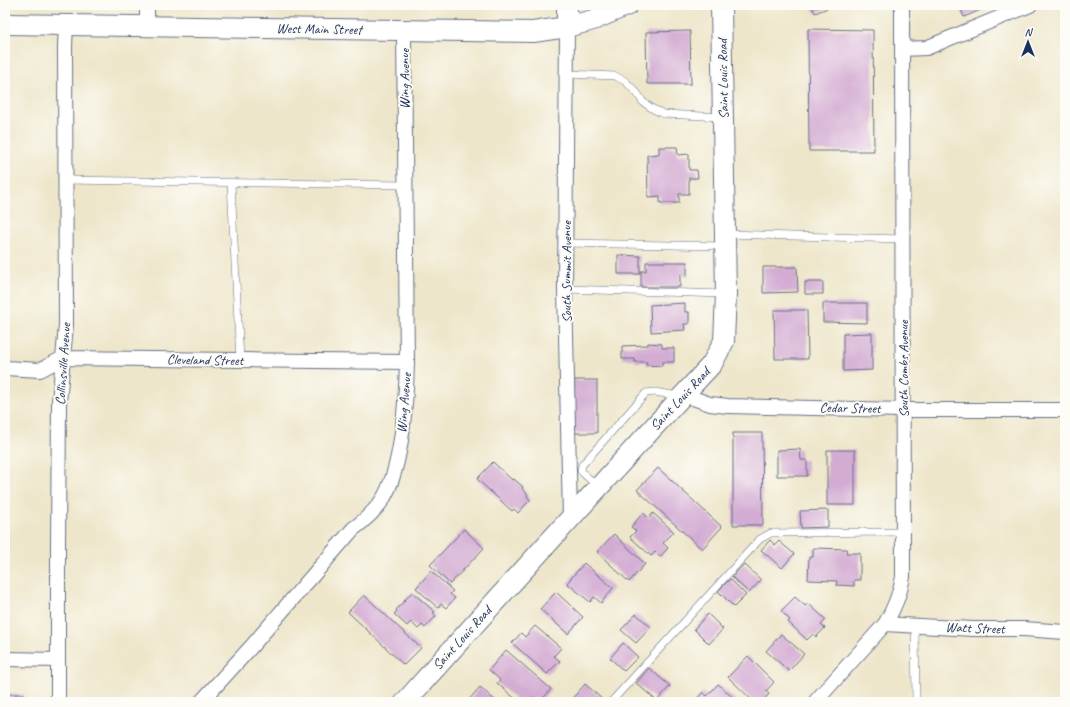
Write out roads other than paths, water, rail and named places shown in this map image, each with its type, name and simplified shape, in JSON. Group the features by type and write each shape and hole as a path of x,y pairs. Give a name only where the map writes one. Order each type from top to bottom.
{"street":[{"path":"147,5 147,27"},
{"path":"567,5 567,27"},
{"name":"West Main Street","path":"5,24 533,32 567,27 593,20 628,5"},
{"name":"Saint Louis Road","path":"405,702 570,518 712,364 724,341 726,294 721,5"},
{"name":"South Combs Avenue","path":"815,702 885,624 892,614 900,595 903,577 902,5"},
{"path":"902,49 926,48 1030,5"},
{"name":"Collinsville Avenue","path":"58,702 59,402 66,325 66,25"},
{"name":"South Summit Avenue","path":"567,27 565,289 570,518"},
{"name":"Wing Avenue","path":"200,702 251,648 353,530 369,517 383,500 391,482 398,452 406,398 404,31"},
{"name":"Cleveland Street","path":"5,368 40,370 63,358 407,362"},
{"name":"Cedar Street","path":"683,396 710,404 728,406 903,410 1065,410"},
{"name":"Watt Street","path":"885,624 1065,632"},
{"path":"5,659 58,660"}],"lane":[{"path":"567,74 614,76 625,81 637,92 643,102 664,114 723,117"},
{"path":"65,180 405,186"},
{"path":"231,183 240,361"},
{"path":"565,243 903,239"},
{"path":"565,289 726,294"},
{"path":"599,488 581,471 582,465 646,393 655,392 683,396"},
{"path":"611,702 760,539 772,533 903,532"},
{"path":"915,626 916,702"}]}
